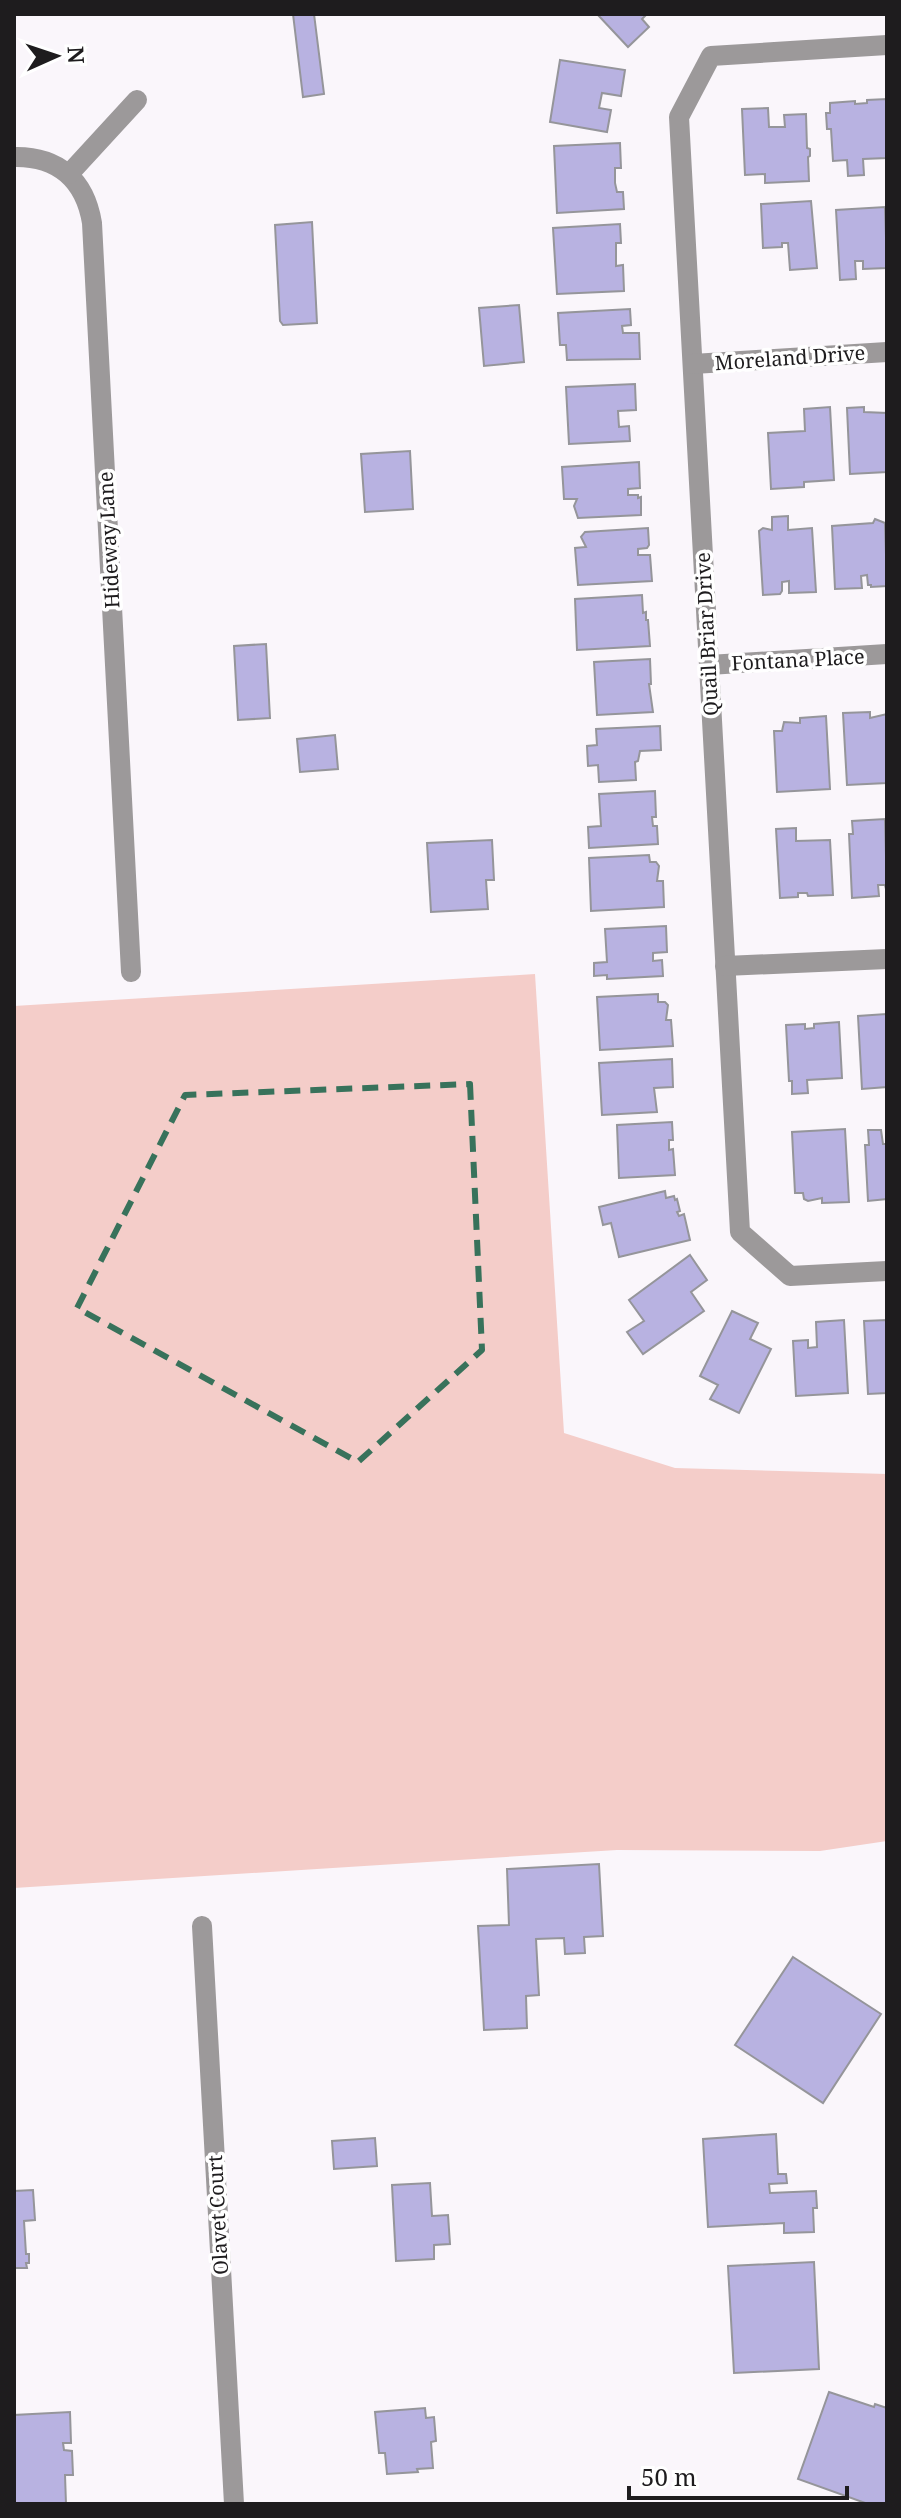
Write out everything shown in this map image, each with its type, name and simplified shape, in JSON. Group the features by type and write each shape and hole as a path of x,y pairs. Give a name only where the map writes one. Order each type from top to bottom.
{"street":[{"name":"Quail Briar Drive","path":"887,45 711,56 679,117 740,1232 790,1276 887,1271"},
{"path":"14,157 32,157 51,162 69,174 137,100"},
{"name":"Hideway Lane","path":"69,174 81,189 92,223 131,972"},
{"name":"Moreland Drive","path":"693,364 887,352"},
{"name":"Fontana Place","path":"709,665 887,654"},
{"path":"725,966 887,959"},
{"name":"Olavet Court","path":"202,1926 234,2504"}],"highlighted area":[{"path":"470,1084 482,1350 358,1462 77,1308 185,1095"}],"shaded area":[{"path":"535,974 564,1433 675,1468 887,1474 887,1841 820,1851 617,1850 14,1888 14,1006"}],"building":[{"path":"293,14 314,14 324,94 303,97"},
{"path":"597,14 647,14 642,19 649,27 628,47"},
{"path":"560,60 625,70 621,96 602,93 599,108 611,110 607,132 550,122"},
{"path":"887,99 887,158 863,159 864,175 848,176 847,160 833,161 831,129 827,129 826,113 830,113 830,103 855,101 855,104"},
{"path":"768,108 769,127 785,127 784,115 806,114 807,148 810,149 809,181 765,183 765,174 745,175 742,109"},
{"path":"620,143 621,168 615,168 615,183 617,192 623,192 624,209 557,213 554,146"},
{"path":"811,201 817,268 790,270 788,243 782,243 782,247 763,248 761,204"},
{"path":"885,207 887,268 863,269 863,261 855,261 856,279 840,280 836,210"},
{"path":"312,222 317,323 283,325 280,321 275,225"},
{"path":"620,224 621,243 616,243 616,266 623,265 624,291 557,294 553,228"},
{"path":"519,305 524,362 484,366 479,308"},
{"path":"630,309 631,325 622,326 623,333 639,333 640,359 567,360 566,345 560,345 558,313"},
{"path":"635,384 636,410 618,411 619,427 629,426 630,441 569,444 566,387"},
{"path":"830,407 834,480 804,482 804,487 771,489 768,433 805,431 804,409"},
{"path":"864,407 864,412 887,413 887,472 850,474 847,408"},
{"path":"410,451 413,509 365,512 361,454"},
{"path":"639,462 640,488 628,489 628,495 641,497 641,515 578,518 574,506 577,499 564,499 562,467"},
{"path":"788,516 788,530 812,528 816,592 789,593 789,581 782,582 780,594 763,595 759,531 763,528 772,530 772,517"},
{"path":"875,519 885,523 887,586 871,587 867,575 861,576 862,588 835,589 832,526 873,523"},
{"path":"648,528 649,545 638,549 638,555 650,555 652,581 578,585 575,548 586,547 581,537 585,532"},
{"path":"642,595 650,646 577,650 575,599"},
{"path":"266,644 270,718 238,720 234,646"},
{"path":"650,659 649,684 653,712 597,715 594,662"},
{"path":"870,712 870,718 887,714 887,783 847,785 843,713"},
{"path":"826,716 830,789 777,792 774,731 782,731 784,722 800,723 800,718"},
{"path":"660,726 661,750 640,751 635,762 636,780 599,782 598,765 588,766 587,746 597,745 596,729"},
{"path":"335,735 338,769 300,772 297,739"},
{"path":"655,791 656,817 652,817 653,826 657,826 658,844 589,848 588,827 601,826 599,794"},
{"path":"885,819 887,893 885,885 878,885 879,896 852,898 849,834 853,834 852,821"},
{"path":"796,828 796,841 830,840 833,895 808,896 807,893 798,893 798,897 780,898 776,829"},
{"path":"492,840 494,880 486,880 488,909 431,912 427,843"},
{"path":"649,855 650,862 656,862 659,866 657,881 663,881 664,907 591,911 589,858"},
{"path":"666,926 667,952 653,953 653,961 662,960 663,976 607,979 607,975 594,976 594,963 607,962 605,929"},
{"path":"658,994 658,1002 668,1005 666,1020 671,1020 673,1046 600,1050 597,997"},
{"path":"886,1014 887,1087 862,1089 858,1016"},
{"path":"839,1022 842,1078 807,1080 808,1093 792,1094 786,1025 805,1024 805,1029 814,1028 814,1024"},
{"path":"672,1059 673,1087 654,1088 657,1112 602,1115 599,1063"},
{"path":"672,1122 673,1140 669,1140 669,1150 673,1149 675,1175 619,1178 617,1125"},
{"path":"845,1129 849,1202 822,1203 822,1198 808,1201 803,1193 795,1193 792,1132"},
{"path":"868,1130 881,1130 883,1144 887,1144 887,1199 868,1201 865,1145 869,1145"},
{"path":"665,1191 666,1198 674,1196 677,1199 680,1211 677,1212 679,1216 684,1214 690,1240 619,1257 611,1223 603,1225 599,1207"},
{"path":"690,1255 707,1280 691,1292 704,1311 643,1354 627,1332 644,1321 629,1300"},
{"path":"732,1311 758,1323 750,1339 771,1349 739,1413 710,1399 718,1385 700,1376"},
{"path":"844,1320 848,1393 796,1396 793,1341 808,1340 808,1348 817,1347 816,1322"},
{"path":"887,1320 887,1393 868,1394 864,1321"},
{"path":"599,1864 603,1936 584,1937 585,1953 565,1954 564,1938 536,1939 539,1995 526,1996 527,2028 484,2030 478,1926 509,1925 507,1869"},
{"path":"793,1957 881,2014 823,2103 735,2045"},
{"path":"776,2134 778,2174 786,2174 787,2183 769,2184 770,2193 816,2191 814,2232 784,2233 784,2223 708,2227 703,2139"},
{"path":"375,2138 377,2166 334,2169 332,2141"},
{"path":"430,2183 432,2216 448,2215 450,2244 434,2245 434,2259 396,2261 392,2185"},
{"path":"33,2190 35,2220 24,2221 29,2263 26,2263 27,2268 14,2268 14,2191"},
{"path":"814,2262 819,2369 734,2373 728,2266"},
{"path":"829,2392 874,2407 875,2404 887,2408 887,2504 868,2504 798,2479"},
{"path":"425,2408 426,2418 434,2417 436,2441 431,2442 433,2468 387,2474 385,2453 379,2453 375,2412"},
{"path":"70,2412 71,2443 63,2443 64,2450 72,2451 73,2475 65,2475 66,2504 14,2504 14,2415"}]}
